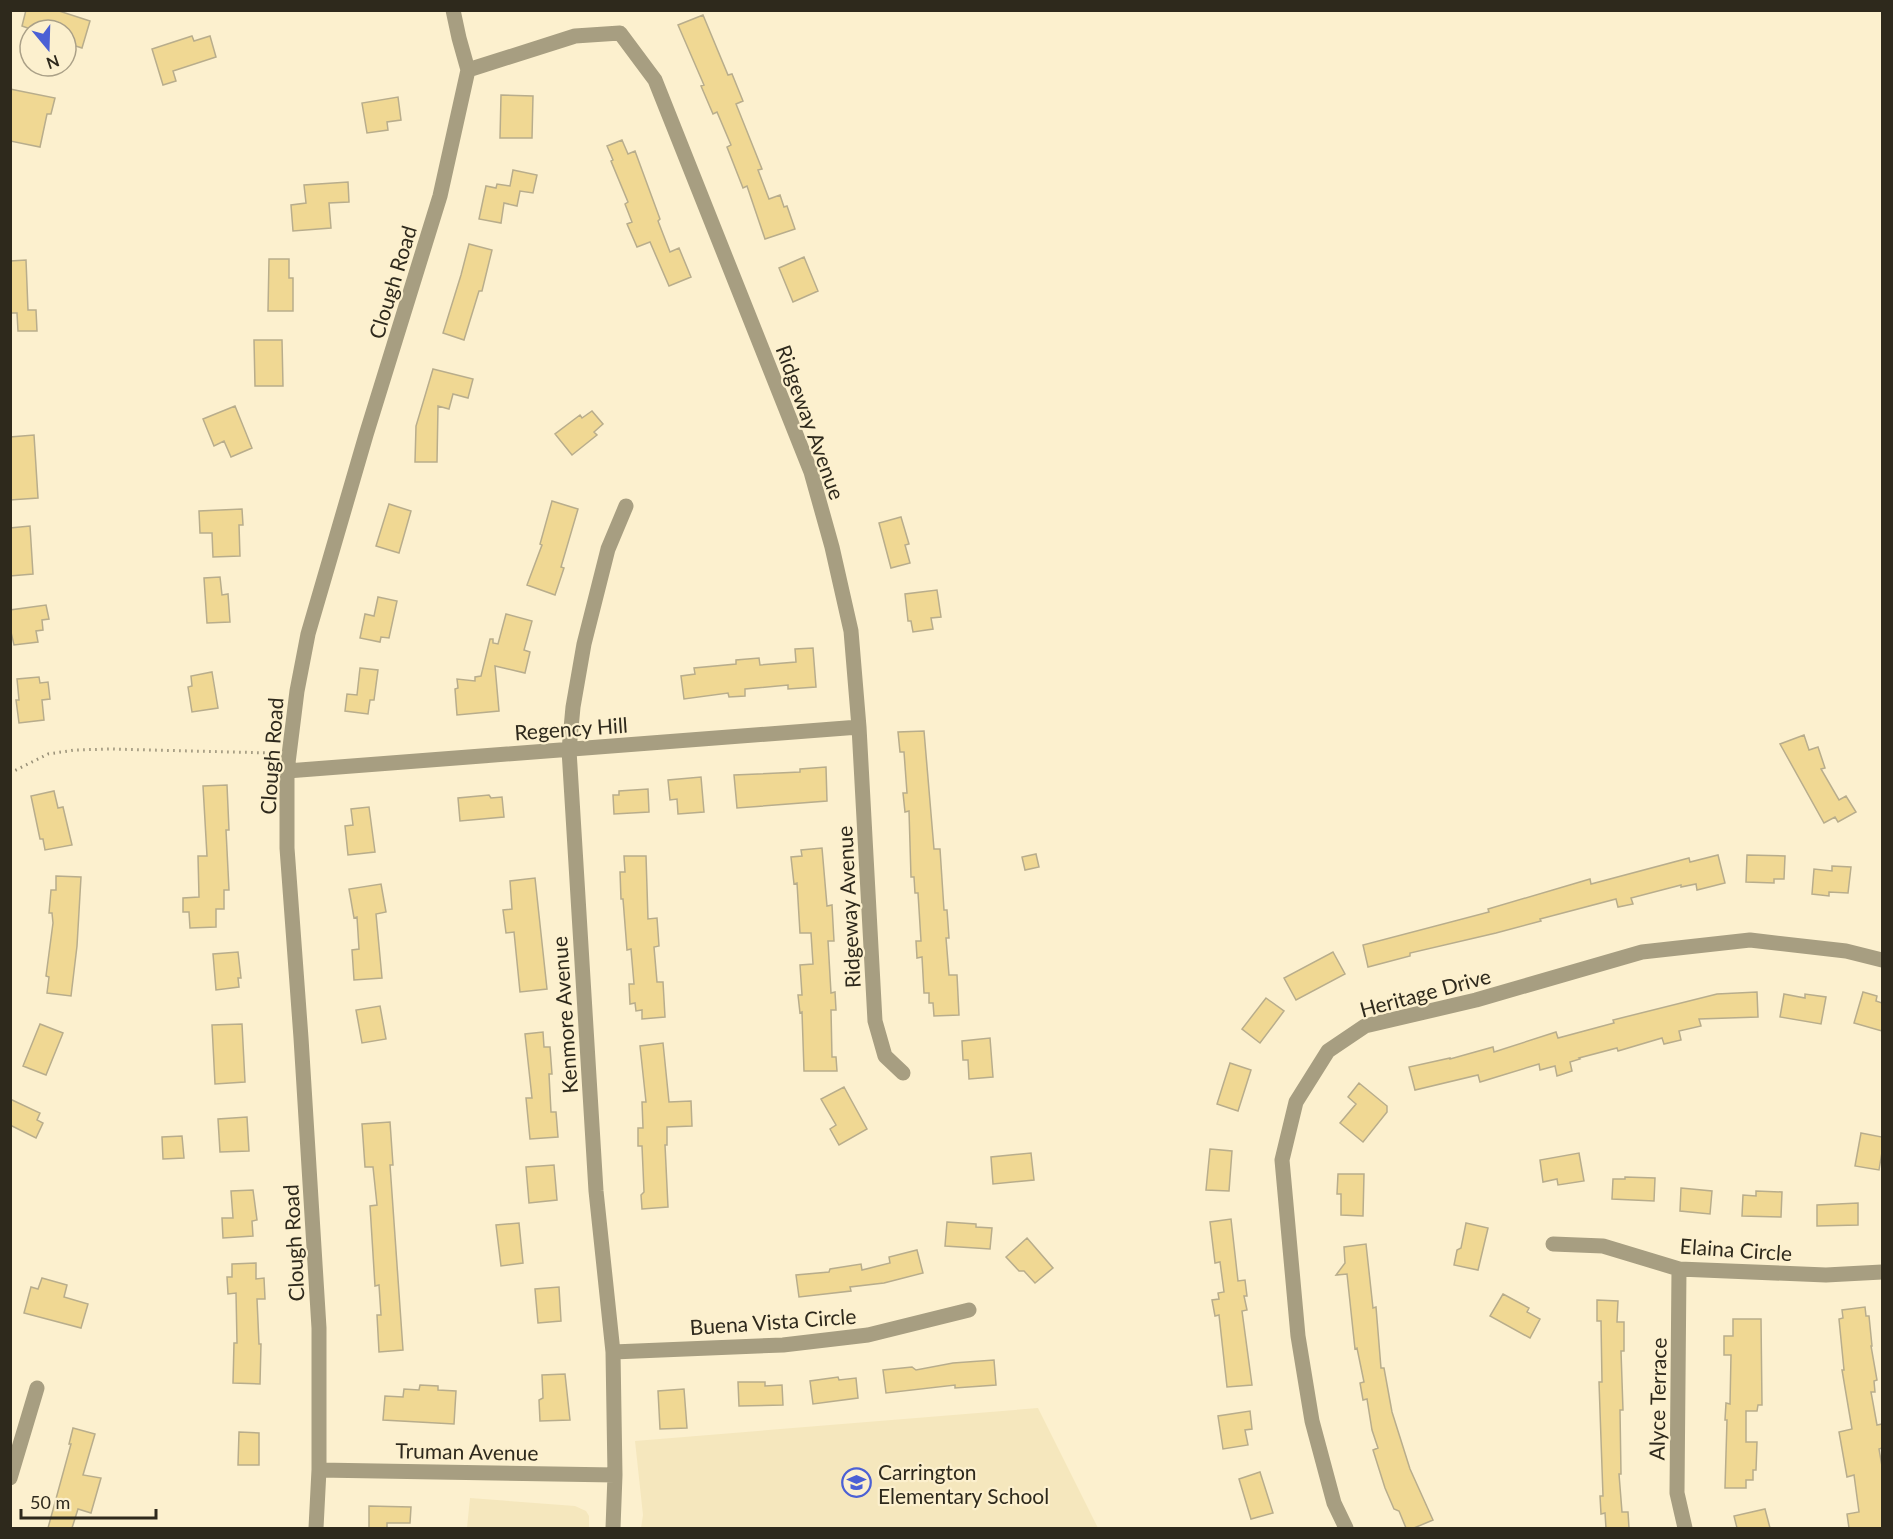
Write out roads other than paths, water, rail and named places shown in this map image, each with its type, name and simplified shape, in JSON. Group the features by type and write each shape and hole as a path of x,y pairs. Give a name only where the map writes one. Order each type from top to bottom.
{"street":[{"name":"Clough Road","path":"316,1528 319,1470 319,1328 302,1038 287,848 286,771 297,691 308,634 366,435 440,196 468,70 453,10"},
{"name":"Ridgeway Avenue","path":"468,70 575,36 620,33 655,80 811,472 832,548 851,631 859,727 875,1021 885,1056 903,1073"},
{"name":"Kenmore Avenue","path":"613,1528 615,1475 613,1352 596,1191 569,750 573,707 584,644 608,549 627,506"},
{"name":"Regency Hill","path":"286,771 859,727"},
{"name":"Heritage Drive","path":"1346,1528 1334,1503 1310,1410 1298,1336 1282,1160 1296,1102 1328,1051 1365,1026 1476,1000 1642,952 1750,940 1846,951 1882,960"},
{"name":"Elaina Circle","path":"1553,1244 1604,1246 1679,1269 1827,1275 1882,1272"},
{"name":"Alyce Terrace","path":"1679,1269 1677,1492 1685,1528"},
{"name":"Buena Vista Circle","path":"613,1352 783,1345 868,1335 969,1310"},
{"path":"10,1478 37,1388"},
{"name":"Truman Avenue","path":"319,1470 615,1475"}],"place":[{"name":"Carrington Elementary School","path":"857,1483"}]}
